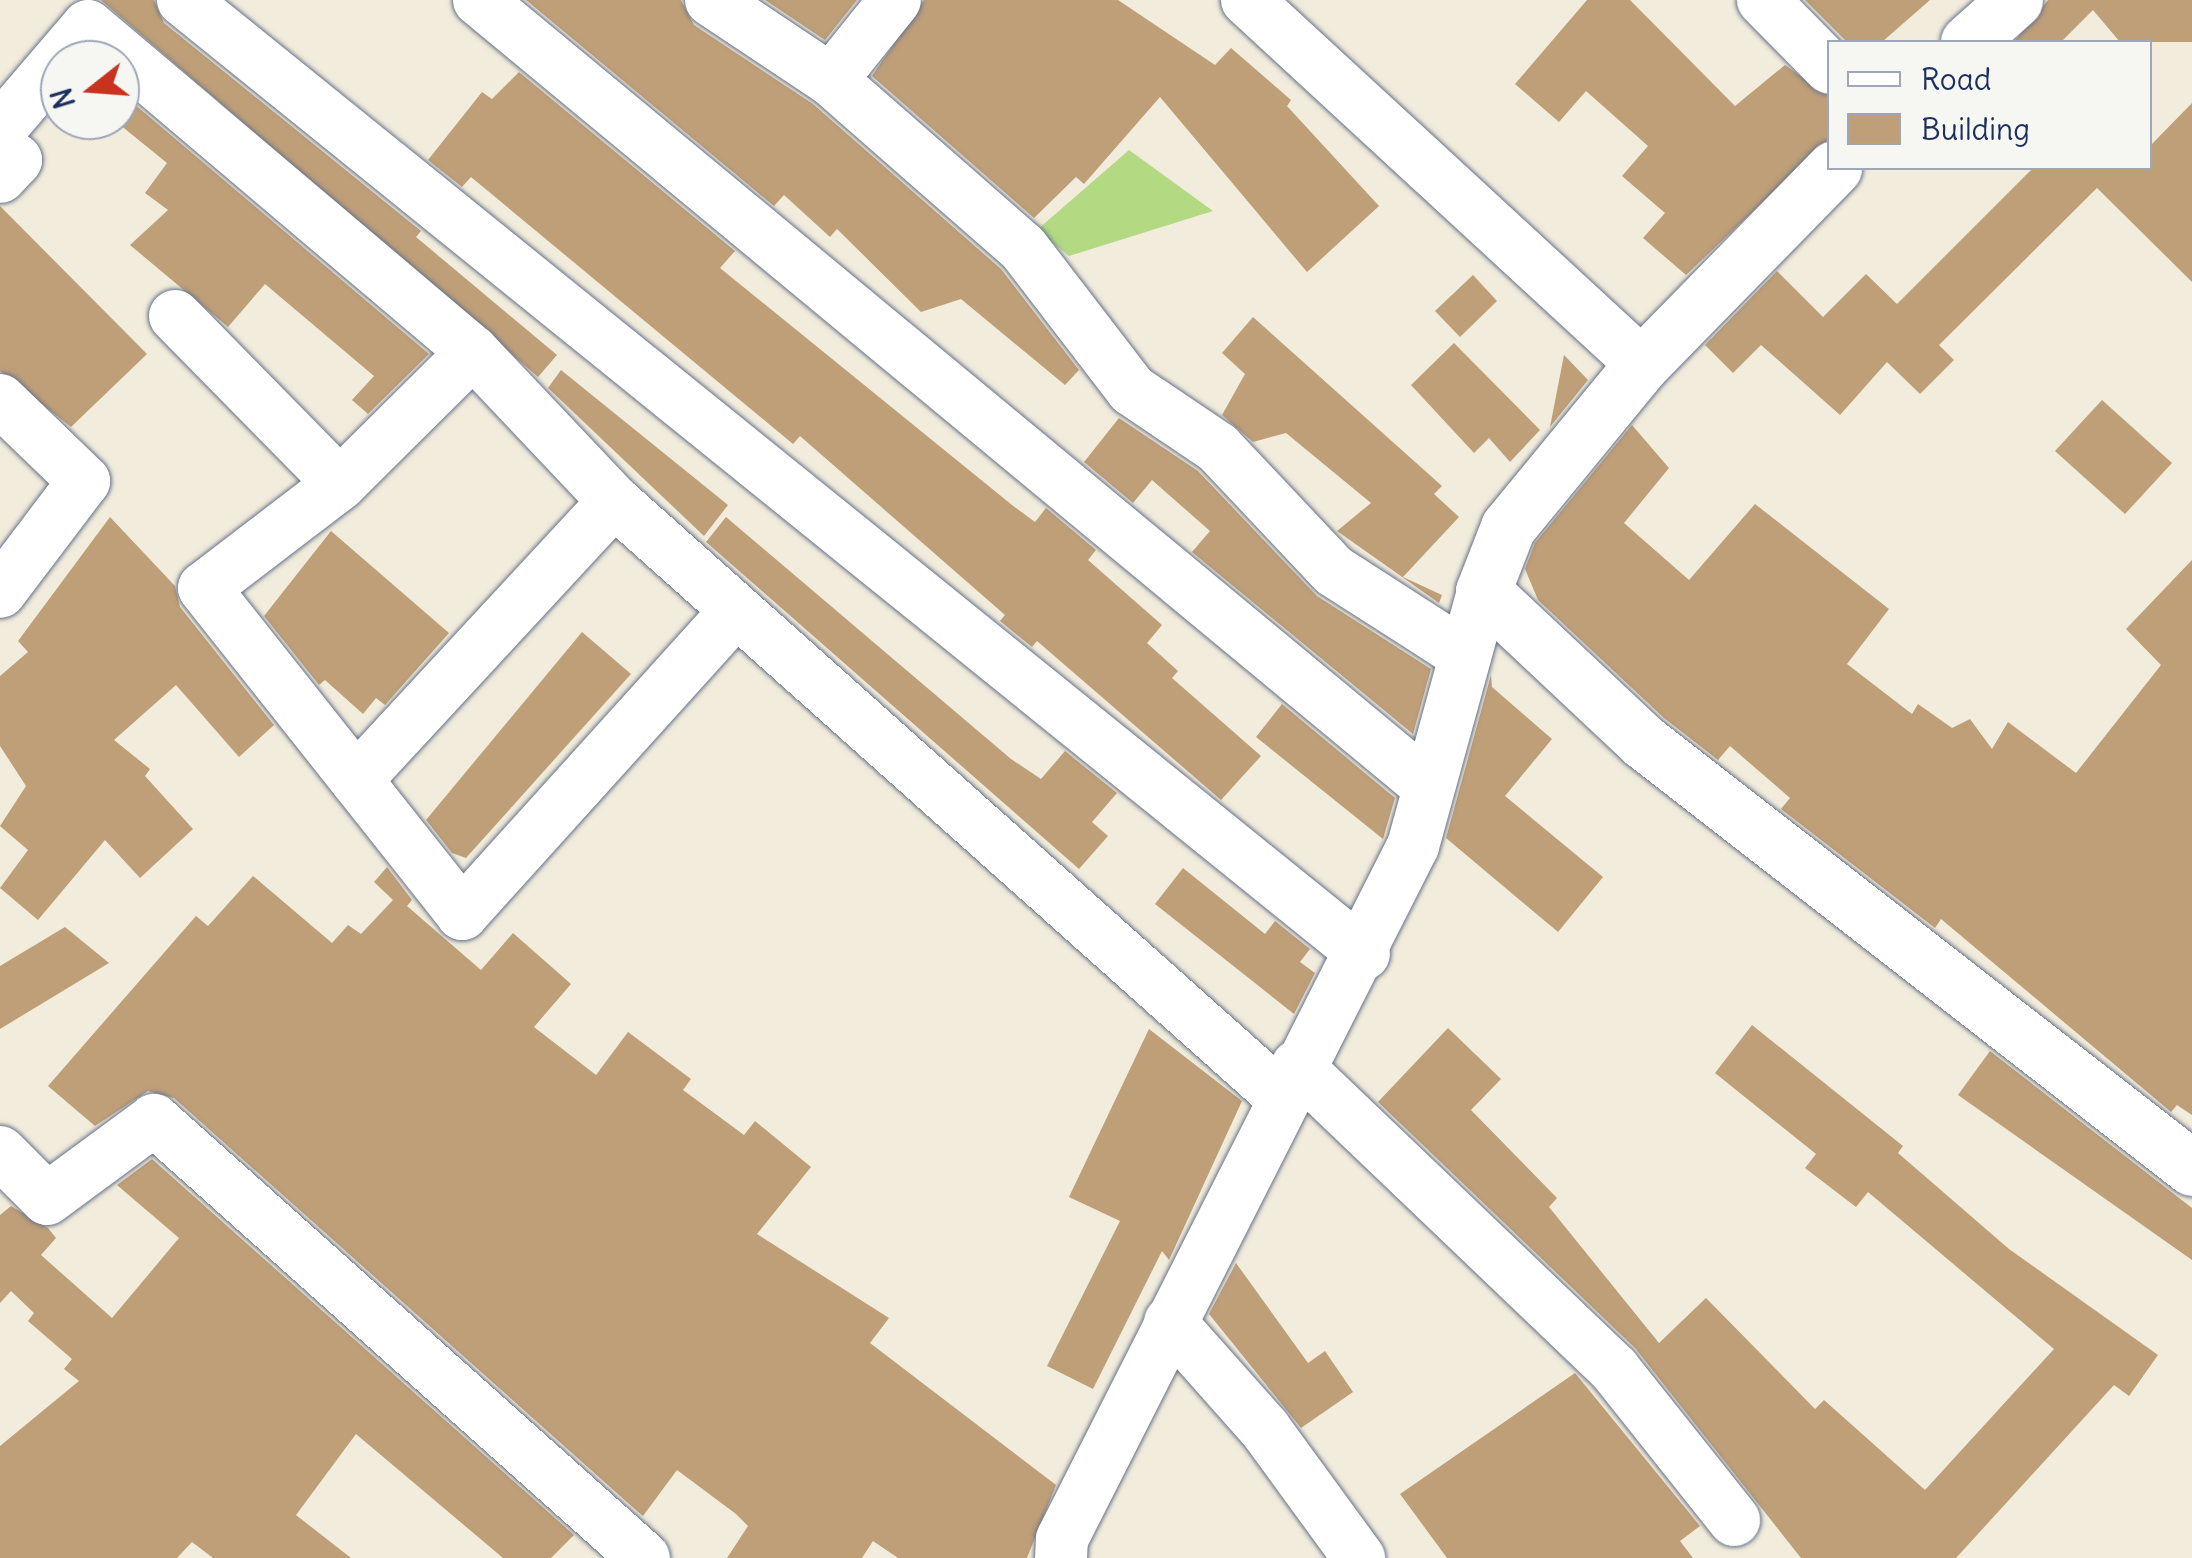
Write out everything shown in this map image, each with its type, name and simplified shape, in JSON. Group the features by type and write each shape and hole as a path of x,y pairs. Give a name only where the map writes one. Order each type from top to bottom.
{"main road":[{"path":"1970,40 2016,0"},
{"path":"1832,170 1642,364 1508,527 1483,591 1644,742 2192,1168"}],"street":[{"path":"182,0 1364,954"},
{"path":"478,0 1428,785"},
{"path":"711,0 832,80 1023,248 1132,390 1218,448 1334,571 1465,655"},
{"path":"832,80 895,0"},
{"path":"1247,0 1642,364"},
{"path":"1763,0 1827,65"},
{"path":"0,129 88,26 472,352 614,501 736,611 1289,1082 1614,1368 1734,1520"},
{"path":"0,148 16,160 0,178"},
{"path":"175,316 340,484"},
{"path":"472,352 340,484 204,588 462,914 736,611"},
{"path":"0,400 84,481 0,592"},
{"path":"356,780 614,501"},
{"path":"1061,1558 1062,1540 1289,1082 1364,954 1413,846 1483,591"},
{"path":"0,1152 46,1199 154,1120 639,1556"},
{"path":"1170,1322 1266,1429 1359,1558"}],"green space":[{"path":"1129,150 1213,211 1069,256 1037,230"}],"building":[{"path":"101,0 154,0 164,23 421,231 416,237 557,355 538,377"},
{"path":"526,0 681,0 694,25 813,104 1001,269 1079,370 1065,385 961,299 921,312 837,229 830,237 784,195 774,206"},
{"path":"765,0 857,0 825,40"},
{"path":"924,0 1118,0 1215,65 1231,48 1291,100 1287,106 1379,206 1307,272 1160,97 1084,184 1076,177 1034,218 872,76"},
{"path":"1587,0 1630,0 1735,106 1785,65 1827,95 1827,141 1686,275 1643,238 1665,213 1622,176 1648,146 1586,91 1559,122 1515,84"},
{"path":"1805,0 1930,0 1884,40 1845,40"},
{"path":"2048,0 2192,0 2192,42 2118,40 2093,10 2063,40 2016,40"},
{"path":"519,72 735,251 720,268 1012,505 1035,522 1046,508 1096,550 1088,560 1162,625 1147,643 1178,671 1172,678 1261,756 1221,800 1037,641 1032,647 1000,621 1005,615 800,436 793,444 471,177 462,187 428,160 482,92 492,99"},
{"path":"2192,103 2192,282 2097,188 1939,345 1954,360 1920,394 1887,362 1840,415 1761,345 1733,373 1705,345 1777,271 1823,317 1866,274 1897,304 2031,170 2152,170 2152,144"},
{"path":"140,109 429,354 368,414 352,400 374,376 265,284 228,327 130,245 168,210 145,193 167,163 139,140"},
{"path":"0,206 147,354 71,427 0,371"},
{"path":"1473,275 1497,301 1460,337 1435,311"},
{"path":"1253,317 1442,486 1434,494 1459,517 1403,577 1442,595 1439,603 1337,531 1371,503 1286,433 1253,442 1222,415 1245,374 1222,353"},
{"path":"1454,343 1540,430 1510,462 1489,438 1474,453 1411,385"},
{"path":"1564,355 1588,380 1550,427"},
{"path":"561,370 728,505 704,536 548,388"},
{"path":"2102,400 2172,463 2125,514 2055,451"},
{"path":"1119,418 1198,471 1317,596 1431,669 1413,734 1192,552 1210,531 1152,480 1133,503 1084,462"},
{"path":"1632,425 1669,468 1624,523 1689,580 1755,504 1889,609 1847,664 1912,714 1918,704 1952,728 1970,719 1992,749 2008,722 2076,773 2161,665 2126,629 2192,560 2192,1115 2177,1105 2171,1112 1941,919 1935,928 1781,809 1790,798 1730,746 1718,760 1664,718 1538,600 1525,569 1535,543"},
{"path":"110,517 175,586 180,607 274,725 239,757 176,685 114,740 150,769 145,776 193,829 140,878 105,840 38,920 0,888 28,850 0,826 26,786 0,746 0,676 28,652 18,641"},
{"path":"726,517 1011,759 1041,779 1065,751 1117,793 1092,822 1108,836 1079,869 706,542"},
{"path":"331,531 449,633 385,705 376,698 363,714 325,680 319,685 264,616"},
{"path":"582,632 631,674 466,858 452,853 426,820"},
{"path":"1491,675 1492,687 1552,739 1505,796 1603,877 1558,932 1446,838"},
{"path":"1282,704 1395,798 1383,839 1256,737"},
{"path":"387,867 412,900 407,906 481,970 513,933 571,984 534,1027 596,1075 628,1032 691,1079 683,1090 744,1135 755,1121 811,1167 757,1234 889,1318 870,1343 1056,1485 1027,1558 898,1558 873,1541 862,1558 727,1558 748,1526 736,1514 677,1470 643,1516 174,1098 148,1091 95,1126 48,1086 196,916 208,926 253,876 332,943 348,925 361,934 393,900 374,882"},
{"path":"1183,868 1265,934 1275,921 1310,949 1300,962 1315,973 1294,1014 1155,904"},
{"path":"65,927 109,963 0,1029 0,966"},
{"path":"1752,1025 1903,1146 1898,1153 2009,1249 2158,1355 2129,1396 2114,1385 1956,1558 1801,1558 1635,1348 1378,1102 1448,1028 1501,1079 1471,1110 1557,1198 1549,1207 1659,1343 1706,1298 1815,1409 1824,1400 1925,1490 2054,1349 1868,1192 1856,1207 1805,1168 1816,1154 1715,1073"},
{"path":"1149,1029 1242,1101 1169,1260 1162,1251 1093,1389 1047,1366 1120,1221 1069,1197"},
{"path":"1990,1051 2192,1208 2192,1260 1958,1095"},
{"path":"152,1159 574,1535 551,1558 503,1558 356,1434 296,1515 351,1558 213,1558 192,1542 177,1558 0,1558 0,1446 79,1381 64,1369 72,1359 28,1321 34,1313 11,1291 0,1303 0,1215 11,1206 48,1228 56,1238 41,1255 112,1318 179,1238 117,1185"},
{"path":"1236,1263 1308,1363 1325,1351 1353,1392 1301,1428 1209,1314"},
{"path":"1575,1373 1700,1526 1680,1541 1693,1558 1447,1558 1400,1494"}]}
